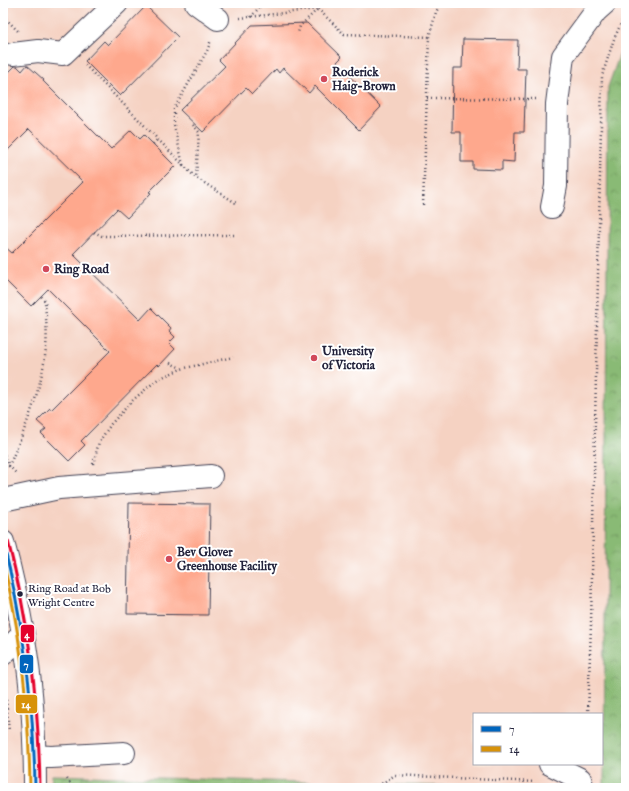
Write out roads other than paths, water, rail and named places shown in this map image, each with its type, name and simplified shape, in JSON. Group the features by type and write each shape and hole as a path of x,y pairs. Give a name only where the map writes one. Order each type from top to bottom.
{"street":[{"path":"13,54 38,51 63,54 117,3"},
{"path":"196,3 218,19"},
{"path":"552,207 556,186 558,99 563,56 596,11 605,3"},
{"path":"3,500 59,488 211,476"},
{"path":"3,542 23,634 28,670 35,756 35,788"},
{"path":"3,654 23,634"},
{"path":"35,756 52,757 124,753"},
{"path":"552,765 580,779 583,788"}],"place":[{"name":"Roderick Haig-Brown","path":"324,79"},
{"name":"Ring Road","path":"46,269"},
{"name":"University of Victoria","path":"314,358"},
{"name":"Bev Glover Greenhouse Facility","path":"169,559"},
{"name":"Ring Road at Bob Wright Centre","path":"20,594"}]}
